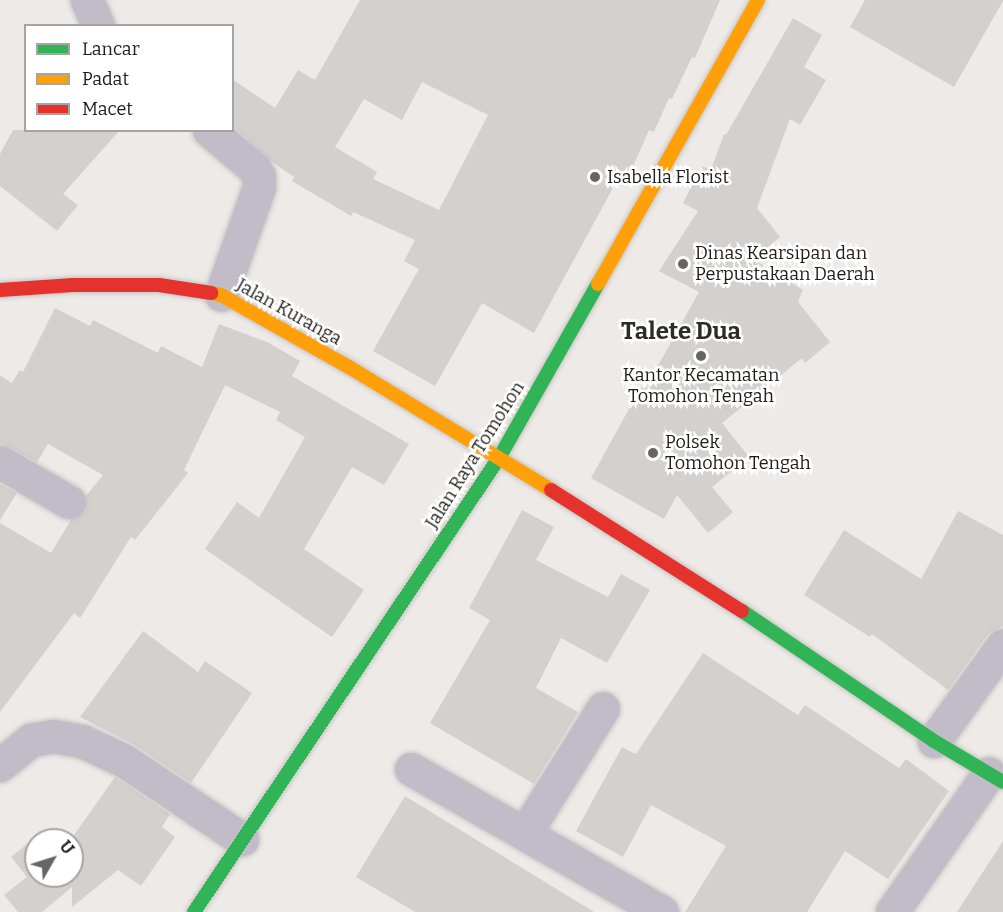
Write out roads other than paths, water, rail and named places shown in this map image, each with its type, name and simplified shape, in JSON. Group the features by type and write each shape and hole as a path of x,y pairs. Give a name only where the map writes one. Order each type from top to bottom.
{"main road":[{"name":"Jalan Raya Tomohon","path":"194,912 499,458 758,0"},
{"name":"Jalan Kuranga","path":"0,290 74,285 159,285 221,295 350,367 499,458 749,615 934,741 996,778"}],"street":[{"path":"87,0 97,24"},
{"path":"211,132 254,168 259,176 259,187 221,295"},
{"path":"0,462 69,502"},
{"path":"934,741 1003,645"},
{"path":"525,833 603,708"},
{"path":"0,765 31,740 53,736 82,741 123,760 242,839"},
{"path":"411,769 473,807 525,833 662,912"},
{"path":"892,912 996,778"}],"place":[{"name":"Isabella Florist","path":"595,177"},
{"name":"Dinas Kearsipan dan Perpustakaan Daerah","path":"683,264"},
{"name":"Kantor Kecamatan Tomohon Tengah","path":"701,356"},
{"name":"Polsek Tomohon Tengah","path":"653,453"}],"district":[{"name":"Talete Dua","path":"681,332"}]}
